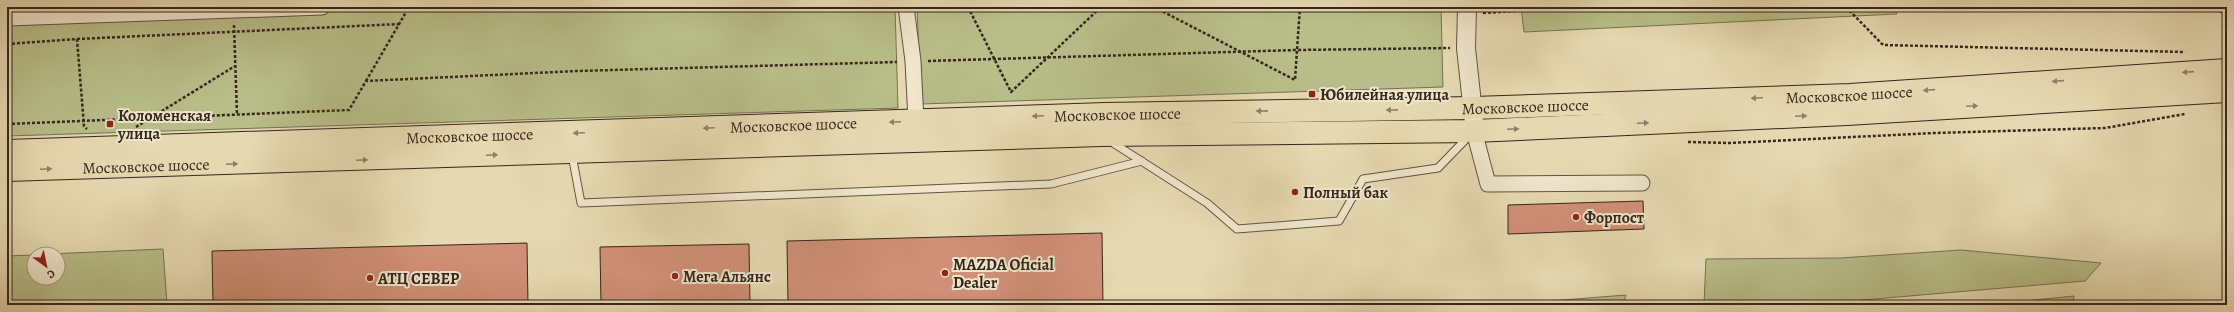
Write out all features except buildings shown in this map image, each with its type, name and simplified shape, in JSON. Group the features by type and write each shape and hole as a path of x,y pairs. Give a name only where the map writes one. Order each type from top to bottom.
{"main road":[{"name":"Московское шоссе","path":"7,151 916,122 1105,114 1473,108 1850,95 2227,70"},
{"name":"Московское шоссе","path":"7,170 1101,136 1474,131 1847,114 2227,91"}],"street":[{"path":"7,18 322,7"},
{"path":"906,7 913,61 916,122"},
{"path":"1468,10 1466,48 1473,108 1474,131 1488,184 1642,183"}],"lane":[{"path":"1101,136 1207,203 1237,229 1339,221 1363,179 1438,168 1474,131"},
{"path":"571,153 581,203 1050,184 1142,161"}],"path":[{"path":"7,124 349,110 409,7"},
{"path":"968,7 1011,92 1101,7"},
{"path":"1154,7 1294,80 1300,7"},
{"path":"1468,10 1581,7"},
{"path":"1846,7 1883,45 2186,52"},
{"path":"234,10 236,115"},
{"path":"7,44 234,31 400,24"},
{"path":"77,39 84,126 89,131"},
{"path":"366,81 577,71 1297,50 1466,48"},
{"path":"135,128 235,66"},
{"path":"1684,142 1730,143 1935,133 2105,128 2189,113"}],"green space":[{"path":"322,7 895,7 898,108 7,136 7,18"},
{"path":"917,7 1441,7 1443,87 921,104"},
{"path":"1521,7 1893,7 1897,14 1524,32"},
{"path":"163,249 167,305 7,305 7,256 26,255 26,286 66,286 66,253"},
{"path":"1961,250 2101,263 2085,281 1804,305 1704,305 1706,259 1840,258"},
{"path":"1626,295 1623,305 1499,305"},
{"path":"2074,296 2072,305 1983,305"}],"railway":[{"path":"2215,7 2227,14"}],"place":[{"name":"Юбилейная улица","path":"1312,94"},
{"name":"Коломенская улица","path":"110,124"},
{"name":"Полный бак","path":"1295,192"},
{"name":"Форпост","path":"1576,217"},
{"name":"MAZDA Oficial Dealer","path":"945,273"},
{"name":"Мега Альянс","path":"675,276"},
{"name":"АТЦ СЕВЕР","path":"370,278"}]}
